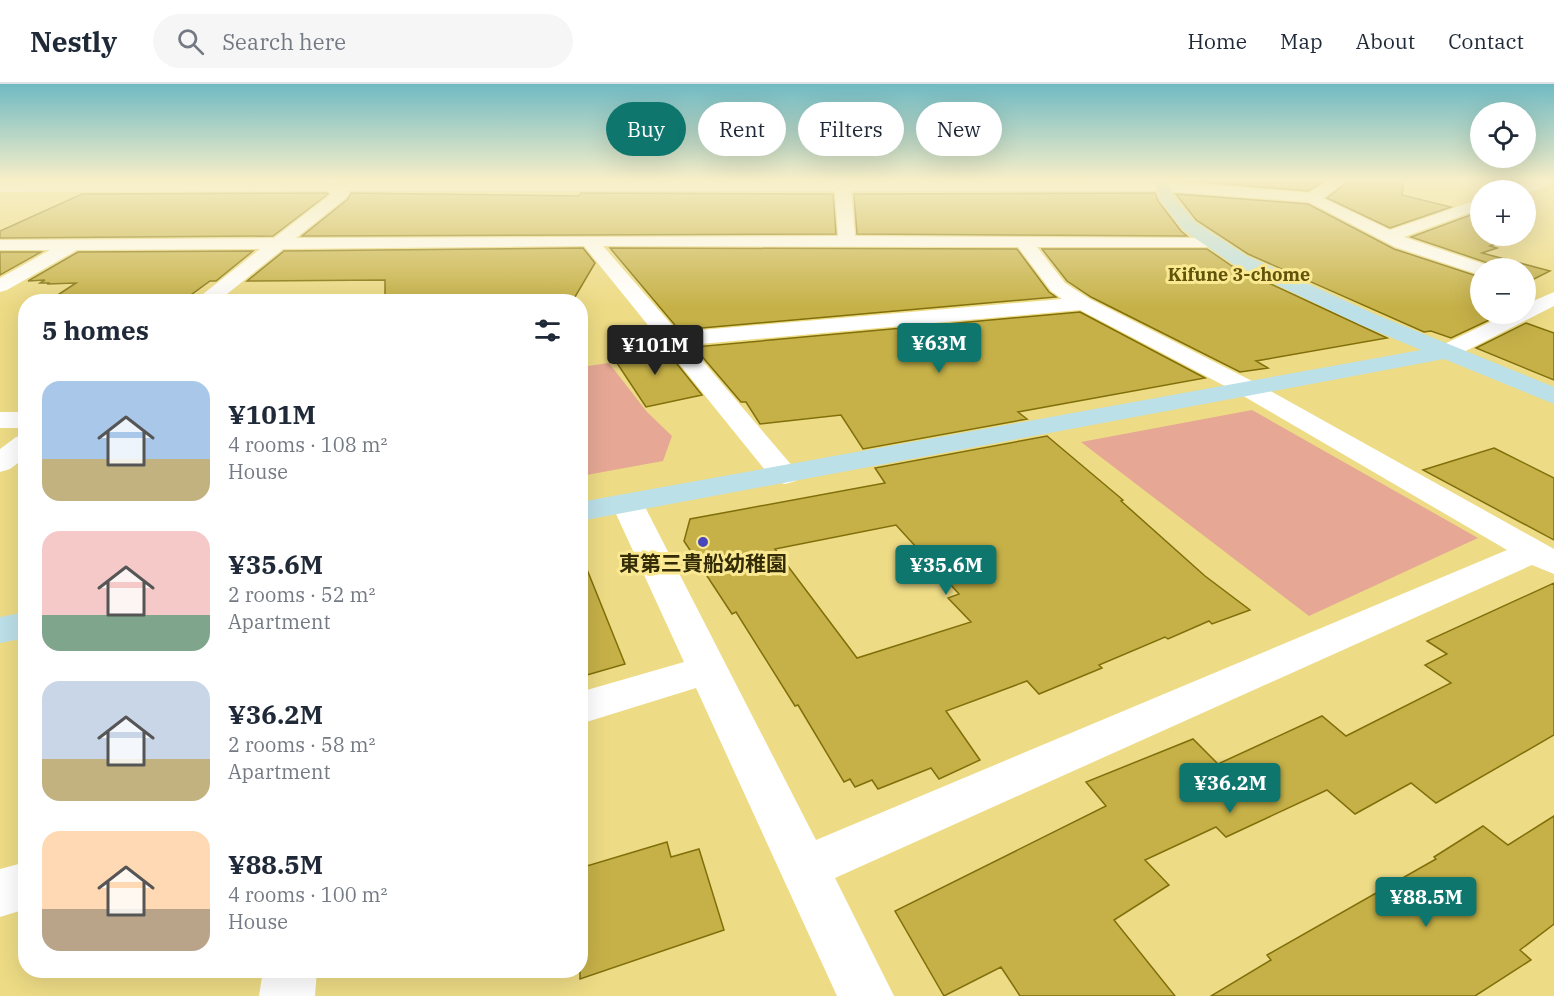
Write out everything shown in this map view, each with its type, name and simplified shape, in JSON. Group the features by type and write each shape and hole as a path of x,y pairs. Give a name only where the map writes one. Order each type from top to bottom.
{"street":[{"path":"213,294 304,222"},
{"path":"845,222 847,242"},
{"path":"1185,222 1213,242 1251,265 1369,320 1554,396"},
{"path":"1358,222 1401,243 1470,266"},
{"path":"1388,237 1431,222"},
{"path":"0,245 589,241 1213,242"},
{"path":"589,241 785,476"},
{"path":"1023,241 1058,287 1083,303 1249,389 1544,558"},
{"path":"0,286 72,246"},
{"path":"1536,307 1554,298"},
{"path":"670,340 1083,303"},
{"path":"588,510 785,476 1446,352 1502,324"},
{"path":"0,420 18,420"},
{"path":"0,463 18,449"},
{"path":"627,503 866,996"},
{"path":"804,868 1544,558"},
{"path":"0,630 18,627"},
{"path":"588,706 708,670"},
{"path":"0,893 18,887"},
{"path":"287,996 289,978"}],"shaded area":[{"path":"609,363 647,412 672,436 663,461 588,475 588,366"},
{"path":"1252,410 1478,538 1309,616 1081,442"}],"building":[{"path":"21,222 292,222 273,236 0,238 0,231"},
{"path":"320,222 835,222 836,234 302,236"},
{"path":"856,222 1174,222 1187,236 857,234"},
{"path":"1198,222 1342,222 1394,249 1470,274 1470,324 1481,324 1451,338 1431,331 1424,332 1248,254"},
{"path":"1376,222 1409,222 1390,228"},
{"path":"1453,222 1470,222 1470,246 1497,248 1482,253 1501,258 1473,258 1411,237"},
{"path":"583,248 595,263 577,294 385,294 385,280 247,281 284,251"},
{"path":"610,248 1017,249 1049,292 1056,297 679,330"},
{"path":"1042,249 1207,249 1232,266 1387,338 1256,361 1268,368 1240,372 1091,297 1067,281"},
{"path":"253,251 216,281 210,281 192,294 59,294 76,283 47,284 50,283 40,283 45,280 28,281 78,252"},
{"path":"0,252 41,252 0,275"},
{"path":"1536,267 1550,271 1536,278"},
{"path":"1080,312 1205,378 1018,412 1027,419 863,449 841,415 760,424 746,402 741,402 694,347"},
{"path":"1524,324 1554,333 1554,380 1476,348"},
{"path":"661,344 702,395 646,407 611,354"},
{"path":"1047,436 1123,500 1121,501 1205,576 1250,610 1212,624 1209,621 1168,639 1165,637 1099,665 1102,668 1039,694 1027,681 946,711 980,760 939,779 931,768 878,789 872,780 855,787 850,779 844,782 798,705 795,706 736,612 732,614 684,541 690,519 885,483 875,468","holes":["896,525 959,594 948,598 971,622 857,658 775,549"]},
{"path":"1494,448 1554,478 1554,540 1423,470"},
{"path":"588,572 625,664 588,675"},
{"path":"1554,583 1554,735 1436,803 1411,783 1355,814 1327,790 1226,837 1216,827 1145,860 1169,885 1114,920 1175,996 1020,996 1001,967 944,996 895,911 1106,806 1086,782 1193,739 1218,764 1322,716 1346,736 1451,683 1425,665 1447,654 1427,641"},
{"path":"1554,816 1554,924 1520,950 1531,960 1475,996 1211,996 1271,960 1267,955 1436,859 1434,857 1483,826 1508,845"},
{"path":"667,842 671,857 699,849 724,930 588,976 588,866"}],"place":[{"name":"東第三貴船幼稚園","path":"703,542"}],"district":[{"name":"Kifune 3-chome","path":"1239,275"}]}
